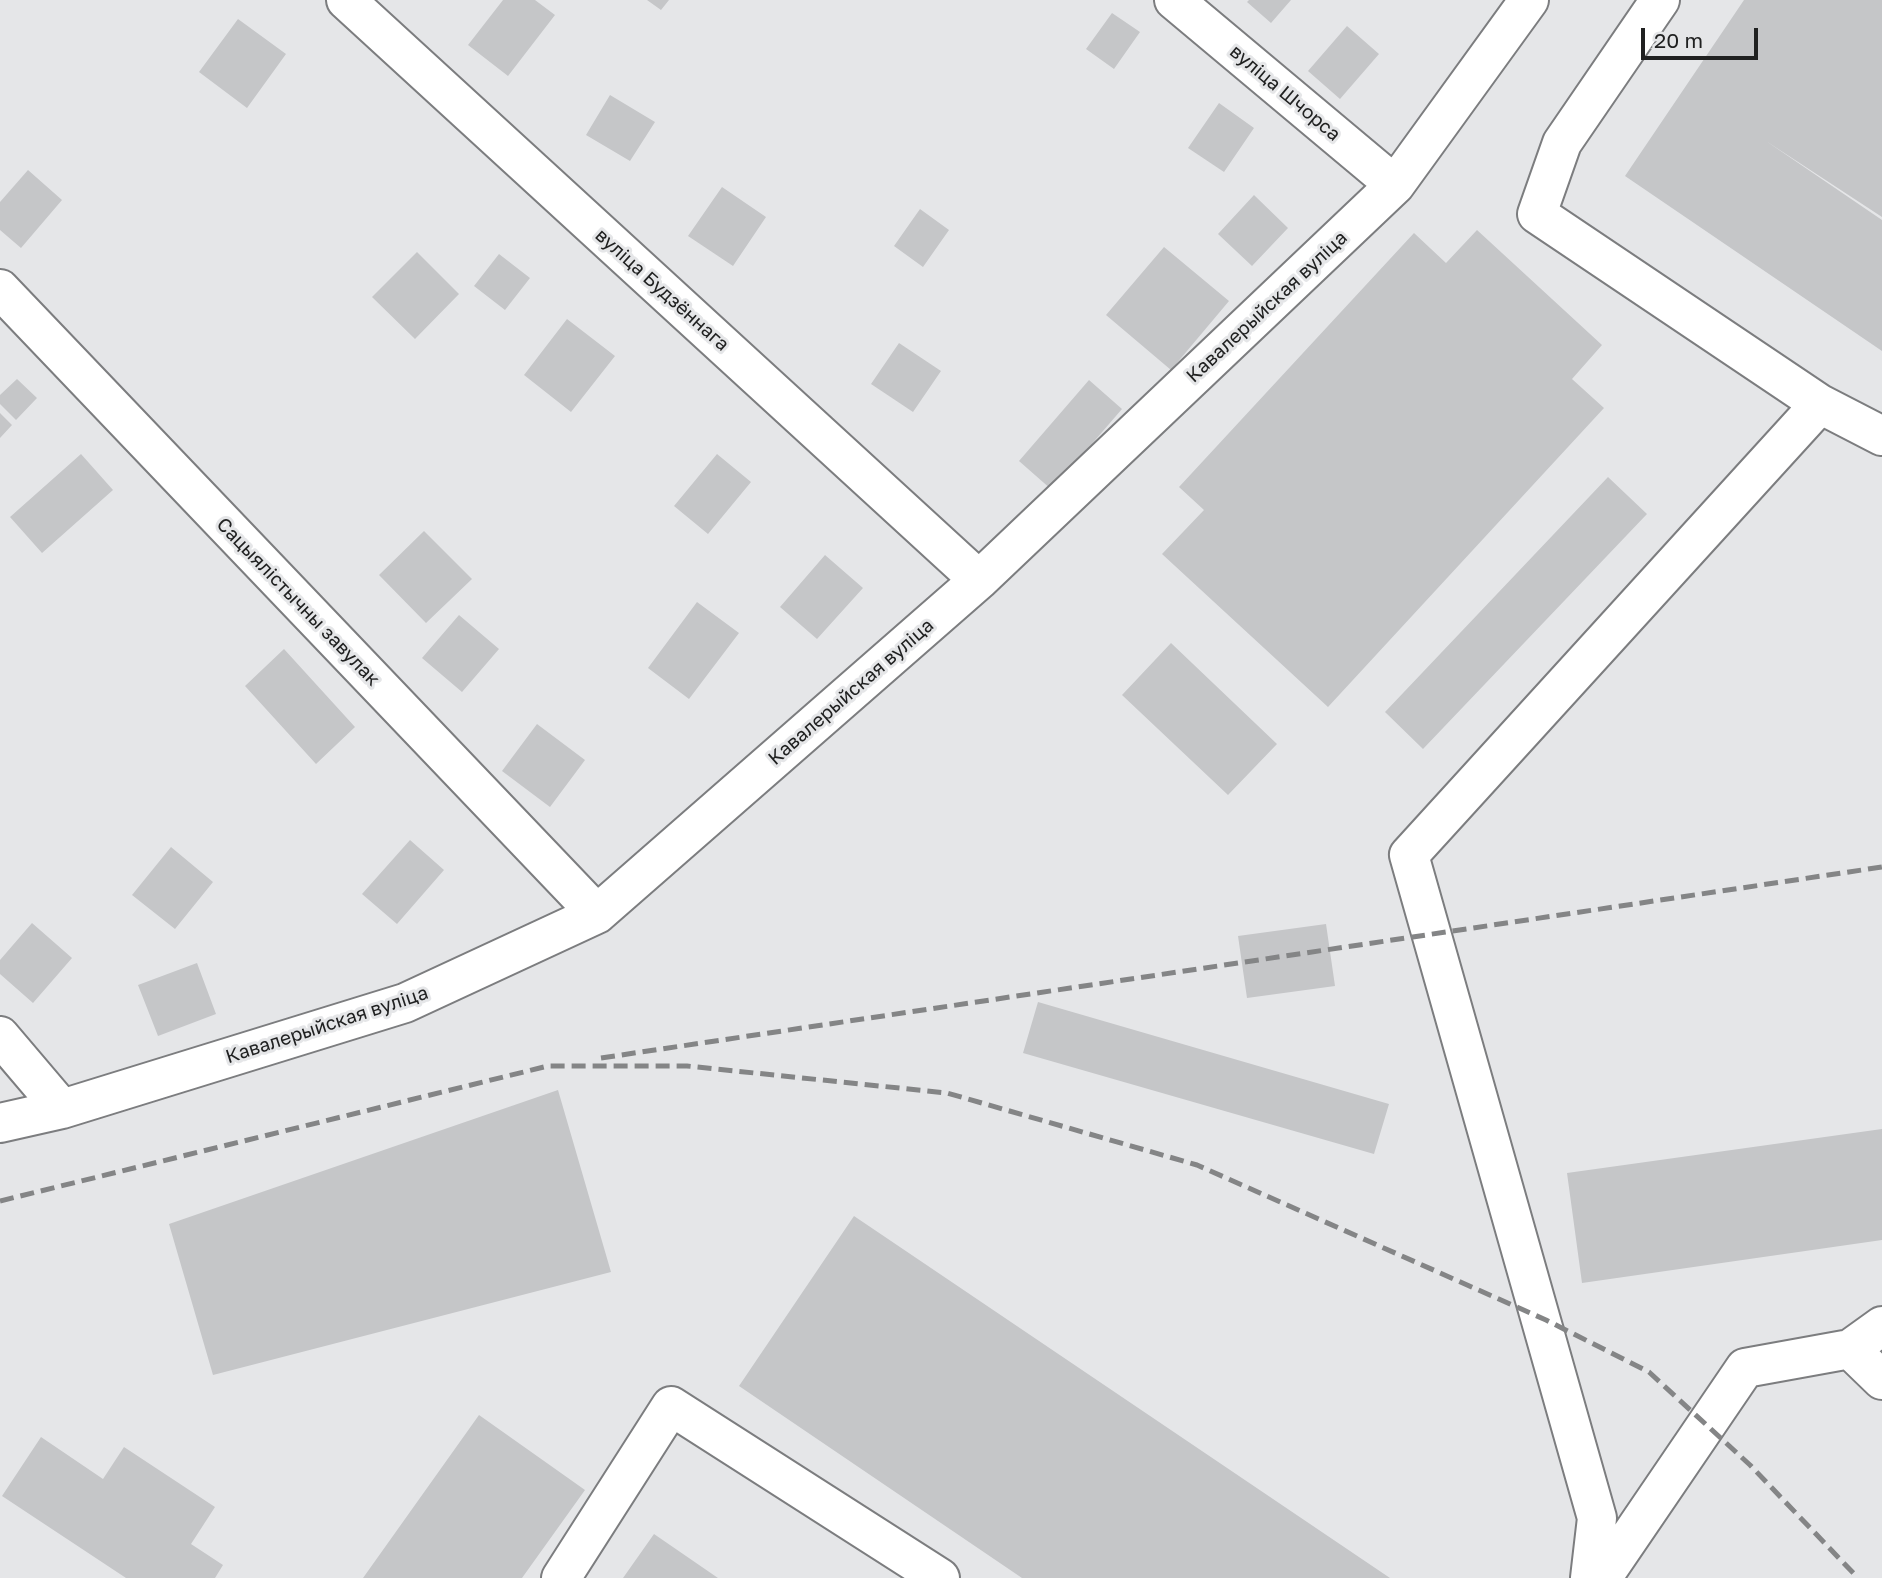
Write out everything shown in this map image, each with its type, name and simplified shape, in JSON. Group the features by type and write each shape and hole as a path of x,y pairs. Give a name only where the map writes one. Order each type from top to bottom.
{"street":[{"name":"вуліца Будзённага","path":"346,0 979,580"},
{"name":"вуліца Шчорса","path":"1174,0 1395,185"},
{"name":"Кавалерыйская вуліца","path":"0,1122 62,1109 405,1003 597,914 979,580 1395,185 1529,0"},
{"path":"1660,0 1562,143 1537,214 1820,404 1882,436"},
{"name":"Сацыялістычны завулак","path":"0,289 597,914"},
{"path":"1590,1578 1597,1518 1409,855 1820,404"},
{"path":"0,1036 62,1109"},
{"path":"1602,1578 1745,1368 1850,1349 1882,1326"},
{"path":"1850,1349 1882,1380"},
{"path":"561,1578 671,1406 940,1578"}],"building":[{"path":"503,0 535,0 555,15 508,76 468,45"},
{"path":"647,0 669,0 661,10"},
{"path":"1291,0 1271,23 1247,2"},
{"path":"1744,0 1882,0 1882,217 1766,141 1882,220 1882,351 1625,176"},
{"path":"1112,13 1140,32 1114,69 1086,49"},
{"path":"238,19 286,54 247,108 199,72"},
{"path":"1347,26 1379,54 1340,99 1308,71"},
{"path":"610,95 655,122 630,161 586,135"},
{"path":"1219,103 1254,128 1224,172 1188,148"},
{"path":"28,170 62,200 21,248 0,230 0,202"},
{"path":"722,187 766,217 733,266 688,236"},
{"path":"1254,195 1288,228 1252,266 1218,234"},
{"path":"920,209 949,230 923,267 894,246"},
{"path":"1477,230 1602,345 1572,379 1604,408 1328,707 1162,554 1204,510 1179,487 1414,233 1446,263"},
{"path":"1164,247 1229,301 1171,370 1106,315"},
{"path":"417,252 459,294 415,339 372,297"},
{"path":"499,254 530,278 505,310 474,286"},
{"path":"567,319 615,356 571,412 524,375"},
{"path":"899,343 941,371 913,412 871,384"},
{"path":"17,379 37,398 16,420 0,404 0,395"},
{"path":"1089,380 1122,409 1052,490 1019,461"},
{"path":"0,413 12,425 0,438"},
{"path":"81,454 113,490 42,553 10,517"},
{"path":"717,454 751,482 708,534 674,506"},
{"path":"1608,477 1647,514 1423,749 1385,712"},
{"path":"424,531 472,579 426,623 379,575"},
{"path":"825,555 863,588 817,639 780,607"},
{"path":"697,602 739,633 689,699 648,668"},
{"path":"459,615 499,649 462,692 422,658"},
{"path":"1171,643 1277,744 1228,795 1122,695"},
{"path":"284,649 355,727 316,764 245,686"},
{"path":"537,724 585,760 550,807 502,771"},
{"path":"410,840 444,870 397,924 362,894"},
{"path":"171,847 213,882 175,929 132,895"},
{"path":"32,923 72,958 33,1003 0,974 0,960"},
{"path":"1326,924 1335,986 1247,998 1238,936"},
{"path":"197,963 216,1014 158,1036 138,985"},
{"path":"1038,1002 1389,1104 1374,1154 1023,1053"},
{"path":"558,1090 611,1272 213,1375 169,1224"},
{"path":"1882,1129 1882,1240 1582,1283 1567,1173"},
{"path":"854,1216 1390,1578 1022,1578 739,1386"},
{"path":"479,1415 585,1490 522,1578 363,1578"},
{"path":"41,1437 103,1479 124,1447 215,1507 191,1544 223,1565 215,1578 126,1578 2,1496"},
{"path":"654,1534 718,1578 623,1578"}],"railway":[{"path":"601,1058 1882,867"},
{"path":"0,1201 548,1066 687,1066 947,1093 1197,1165 1546,1320 1649,1372 1750,1465 1858,1578"}]}
